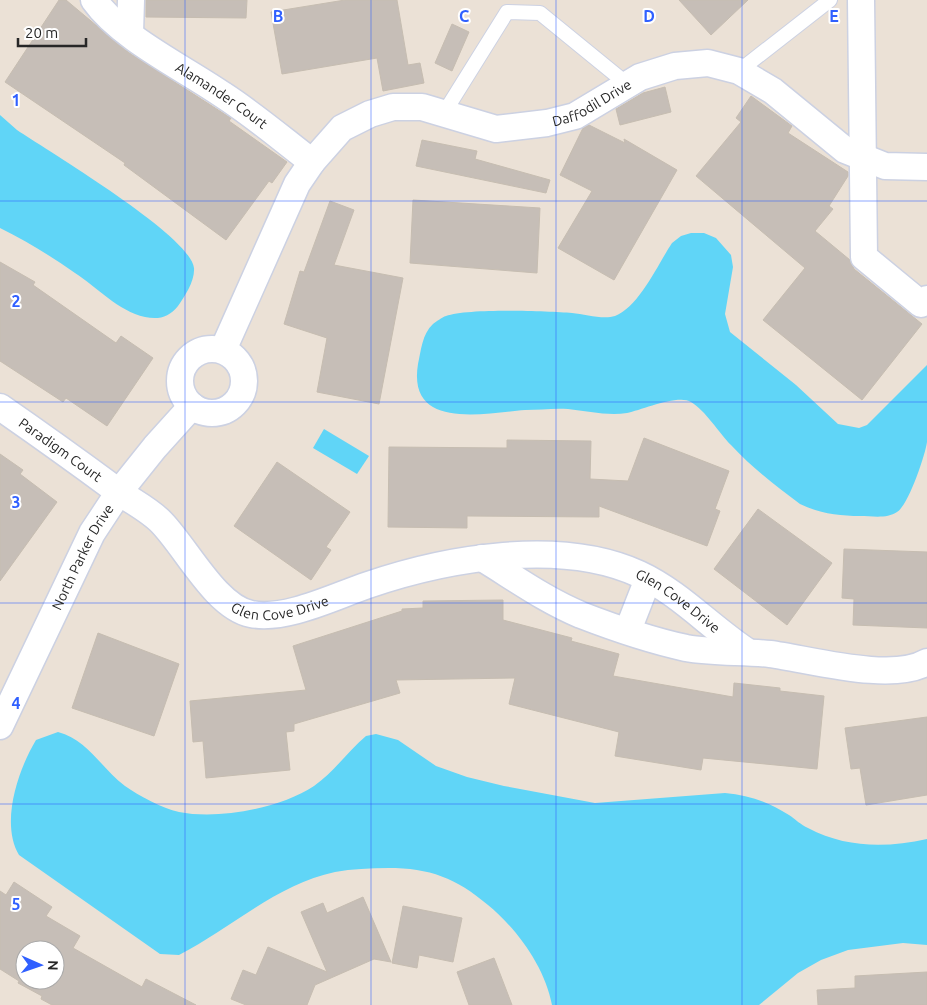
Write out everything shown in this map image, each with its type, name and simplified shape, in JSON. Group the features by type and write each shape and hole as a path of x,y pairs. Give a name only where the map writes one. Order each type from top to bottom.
{"street":[{"name":"Alamander Court","path":"94,0 103,13 224,96 312,162"},
{"path":"130,33 131,0"},
{"path":"861,0 861,156 864,257 921,304 927,299"},
{"name":"Daffodil Drive","path":"312,162 342,128 370,114 393,107 422,108 496,129 547,123 575,116 640,77 675,66 708,63 740,71 773,91 845,150 885,166 927,167"},
{"path":"223,350 296,184 312,162"},
{"path":"203,349 223,350 233,356 240,364 245,386 241,397 234,406 224,412 207,413 192,406 181,390 180,379 187,361 203,349"},
{"name":"North Parker Drive","path":"0,726 92,533 119,492 155,447 192,406"},
{"name":"Paradigm Court","path":"0,407 119,492"},
{"name":"Glen Cove Drive","path":"119,492 160,521 183,546 220,597 235,608 251,614 282,614 380,580 482,558 533,554 584,558 615,564 648,579 696,612 727,638 748,652"},
{"name":"Glen Cove Drive","path":"482,558 548,601 583,616 687,648 771,654 829,666 887,670 920,666 927,662"},
{"path":"628,630 648,579"}],"lane":[{"path":"740,71 830,0"},
{"path":"444,113 507,12 540,13 627,84"}],"water":[{"path":"0,115 17,130 86,174 145,216 187,254 194,268 193,278 175,310 159,318 150,318 126,310 48,255 0,228"},
{"path":"691,233 704,233 716,238 731,255 733,267 725,314 730,332 796,385 838,424 859,428 867,425 927,365 927,442 920,469 911,491 897,512 874,517 844,515 821,512 800,504 747,461 726,440 701,410 685,400 669,401 620,414 557,409 471,414 452,413 436,409 424,400 418,385 420,354 426,333 441,318 457,313 489,311 560,312 605,317 615,316 632,304 640,294 672,243 681,236"},
{"path":"324,429 369,456 357,474 313,448"},
{"path":"58,732 78,741 116,779 137,794 172,810 195,814 231,813 249,810 267,806 300,794 321,780 366,736 376,734 398,740 436,766 467,777 504,786 595,803 725,793 734,794 750,797 774,806 805,827 822,835 852,843 881,845 927,839 927,945 903,943 848,950 821,960 798,973 759,1005 552,1005 543,977 528,950 509,925 488,905 465,888 442,876 403,868 381,868 335,872 293,886 179,955 160,954 19,855 11,828 11,812 18,781 29,752 36,740"}],"building":[{"path":"59,0 66,0 128,52 231,118 229,121 287,162 272,183 269,181 226,240 124,165 125,163 5,82"},
{"path":"146,0 247,0 246,18 146,17"},
{"path":"345,0 397,0 408,65 420,63 424,83 383,91 377,58 282,74 271,12"},
{"path":"679,0 748,0 711,35"},
{"path":"452,24 469,32 452,71 435,63"},
{"path":"665,87 671,112 620,125 616,109 643,93"},
{"path":"751,96 792,126 788,133 848,172 848,176 829,206 833,209 815,231 850,260 854,269 922,324 862,400 763,320 805,268 696,176 741,122 736,118"},
{"path":"589,125 625,143 624,139 677,170 614,280 558,248 592,191 560,175 583,128"},
{"path":"422,140 477,151 475,159 550,180 546,193 416,166"},
{"path":"413,200 540,208 537,273 410,263"},
{"path":"330,201 354,210 334,265 403,278 379,404 317,392 327,338 284,324 300,271 304,272"},
{"path":"0,262 35,282 33,285 116,343 121,336 153,358 107,426 66,398 63,402 0,361"},
{"path":"644,438 729,471 715,509 720,511 707,546 599,506 599,517 467,516 467,528 388,527 389,447 507,448 507,440 591,441 590,479 628,481"},
{"path":"0,454 23,470 20,474 57,502 0,581"},
{"path":"277,462 350,512 326,547 331,550 311,580 234,526"},
{"path":"758,509 832,563 787,625 714,569"},
{"path":"844,549 927,552 927,628 853,625 854,599 842,598"},
{"path":"503,600 503,620 572,638 571,641 619,654 613,676 733,697 734,683 780,688 780,691 824,696 817,769 703,758 701,770 615,756 619,732 509,704 515,678 396,680 400,693 294,724 294,731 286,732 290,770 206,778 203,741 193,742 190,701 306,690 293,646 402,611 402,609 423,608 423,601"},
{"path":"98,633 179,664 154,736 72,708"},
{"path":"927,717 927,795 866,805 860,768 851,769 845,728"},
{"path":"14,882 52,907 46,916 80,936 73,948 142,987 146,979 196,1005 52,1005 41,999 42,996 31,990 65,990 65,940 15,940 15,978 0,969 0,891 6,895"},
{"path":"363,897 391,962 374,959 315,985 307,1005 246,1005 231,999 243,970 256,975 268,947 327,972 301,912 323,903 327,913"},
{"path":"403,906 462,918 453,962 419,955 417,968 392,963"},
{"path":"494,958 512,1005 469,1005 457,972"},
{"path":"927,972 927,1005 818,1005 817,990 855,988 855,976"}]}
